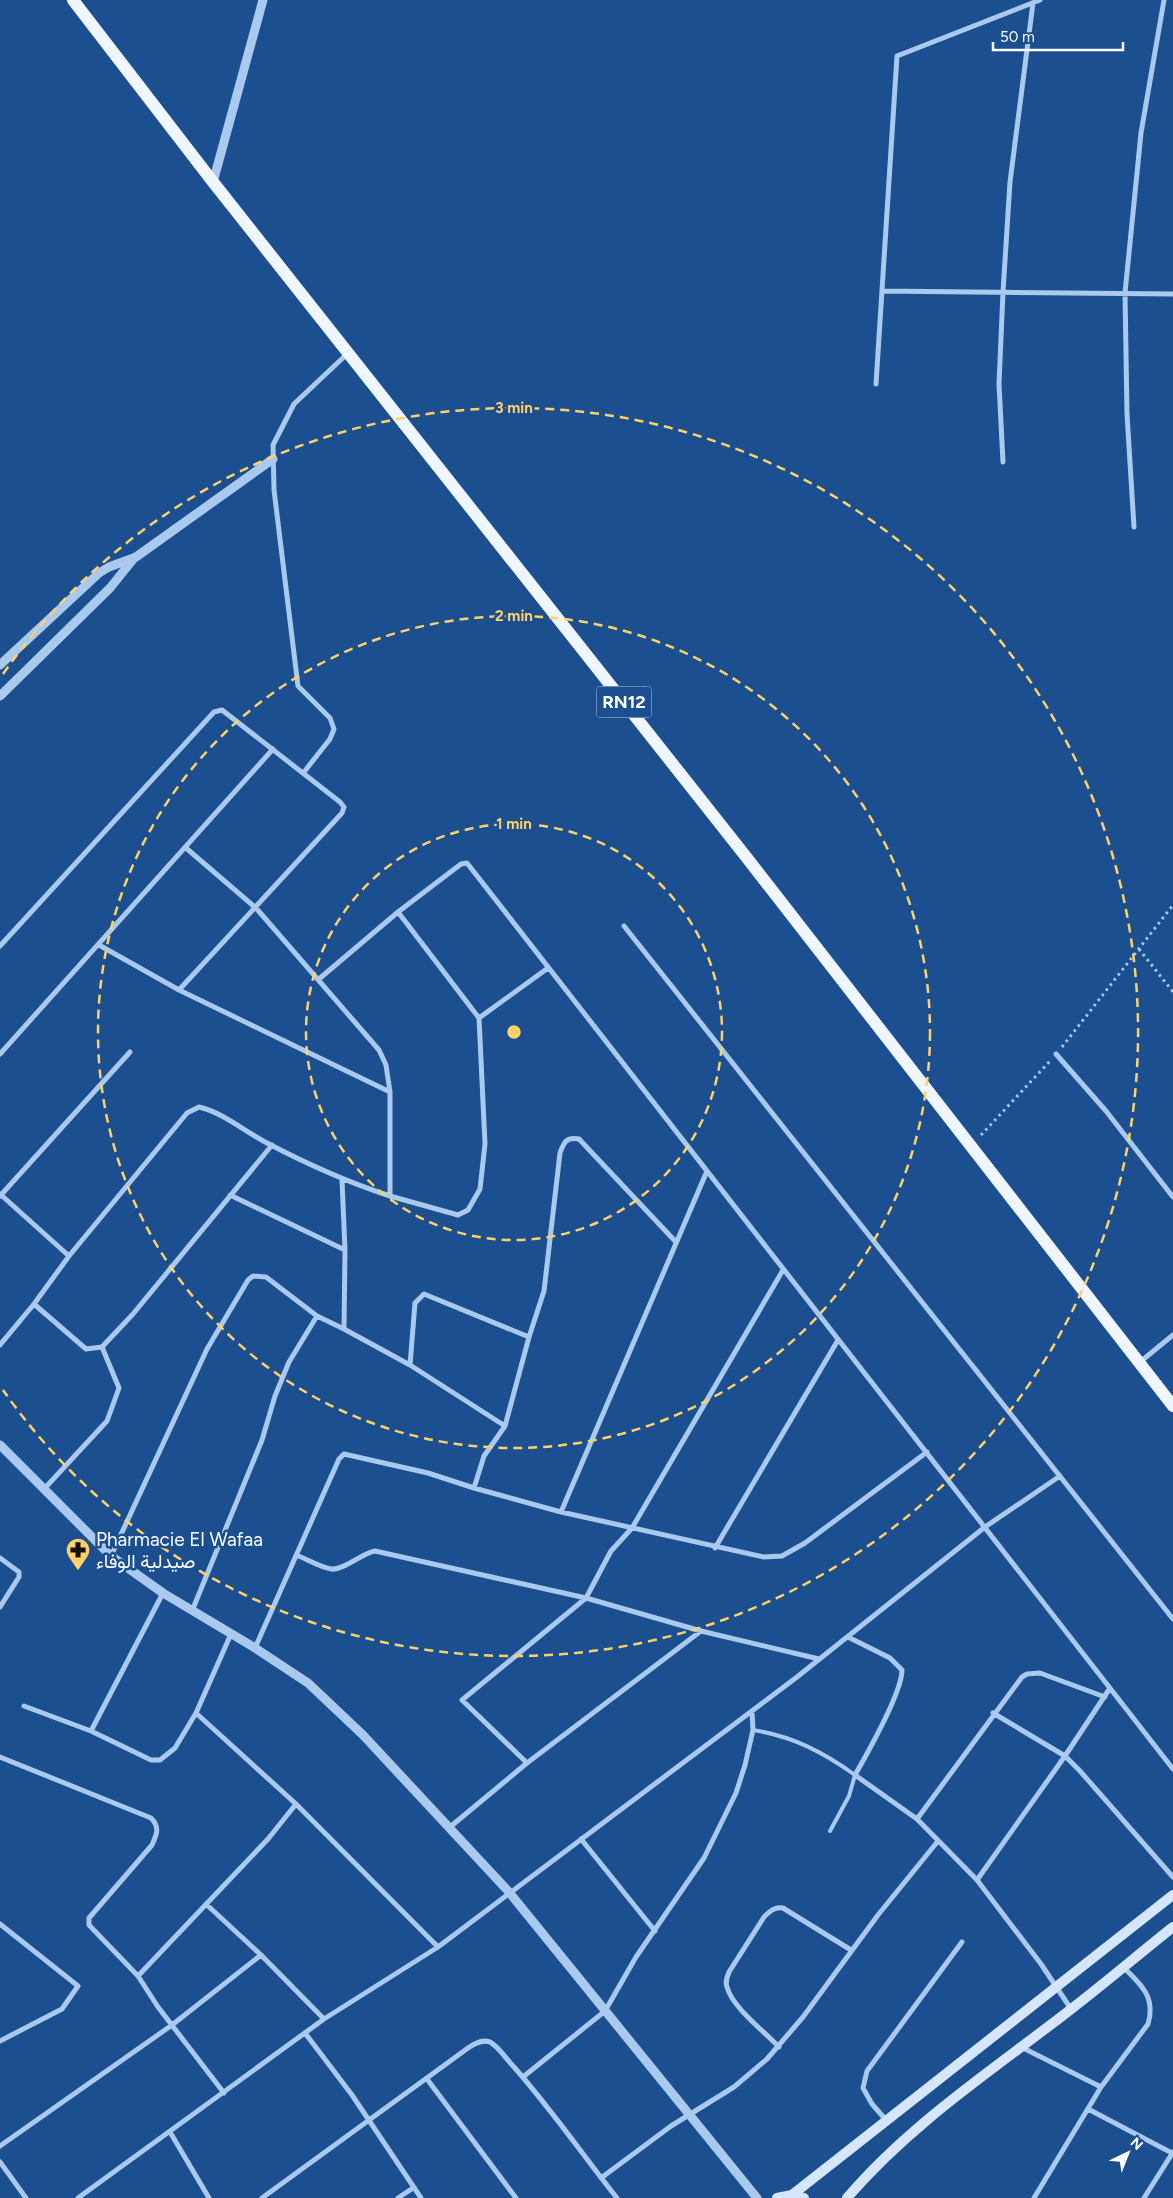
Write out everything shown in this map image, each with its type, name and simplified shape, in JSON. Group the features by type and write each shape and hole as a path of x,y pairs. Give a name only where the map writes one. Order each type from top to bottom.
{"main road":[{"name":"RN12","path":"72,0 213,182 770,887 1173,1406"},
{"path":"792,2195 1055,1986 1173,1895"},
{"path":"847,2198 863,2179 893,2150 945,2106 1071,2009 1173,1926"},
{"path":"777,2198 792,2195 804,2198"}],"street":[{"path":"213,182 263,0"},
{"path":"876,384 897,56 1040,0"},
{"path":"1134,527 1127,414 1126,293 1141,133 1164,0"},
{"path":"1003,462 999,384 1010,182 1033,3"},
{"path":"882,291 1173,294"},
{"path":"304,772 330,740 334,729 330,718 298,686 274,490 272,445 294,404 348,352"},
{"path":"0,696 110,588 136,557 273,459"},
{"path":"0,665 99,573 115,564 136,557"},
{"path":"0,946 214,712 222,710 304,772 340,802 344,808 342,813 256,908 179,990"},
{"path":"0,1054 273,749"},
{"path":"186,848 256,908 379,1050 386,1065 390,1092 390,1196"},
{"path":"319,979 398,912 460,864 467,862 1173,1769"},
{"path":"0,1346 69,1256 187,1113 199,1107 210,1109 272,1146 342,1180 458,1215 464,1214 480,1189 485,1144 479,1018 398,912"},
{"path":"624,926 1173,1619"},
{"path":"99,945 179,990 390,1092"},
{"path":"479,1018 548,968"},
{"path":"69,1256 0,1195 130,1052"},
{"path":"1056,1054 1106,1111 1173,1197"},
{"path":"474,1488 484,1456 505,1426 529,1337 544,1291 560,1153 564,1142 571,1138 579,1139 676,1242"},
{"path":"34,1304 86,1349 102,1347 133,1314 230,1194 272,1146"},
{"path":"561,1512 707,1171"},
{"path":"342,1180 345,1250 344,1329"},
{"path":"230,1194 345,1250"},
{"path":"527,1763 462,1700 586,1598 610,1551 632,1528 783,1270"},
{"path":"111,1556 207,1349 248,1280 253,1276 266,1277 317,1316 410,1365 505,1426"},
{"path":"410,1365 416,1303 424,1294 529,1337"},
{"path":"192,1611 262,1440 275,1396 289,1362 317,1316"},
{"path":"1140,1363 1173,1335"},
{"path":"715,1548 838,1340"},
{"path":"44,1488 107,1421 119,1388 102,1347"},
{"path":"0,1446 111,1556 164,1593 255,1648 308,1683 336,1707 509,1892 757,2198"},
{"path":"255,1648 339,1459 344,1454 428,1473 561,1512 715,1548 773,1558 790,1553 926,1452"},
{"path":"78,2198 324,2019 438,1947 752,1711 985,1528 1060,1476"},
{"path":"296,1555 331,1569 339,1568 367,1552 375,1551 586,1598 701,1631 819,1659"},
{"path":"0,1558 19,1572 19,1577 0,1607"},
{"path":"90,1731 164,1593"},
{"path":"450,1828 527,1763 701,1631"},
{"path":"24,1706 90,1731 151,1760 160,1760 175,1748 196,1713 231,1634"},
{"path":"848,1637 890,1658 902,1670 900,1681 882,1722 855,1776 917,1819 977,1880 1071,2009"},
{"path":"917,1819 1018,1680 1027,1674 1033,1672 1040,1673 1105,1697"},
{"path":"977,1880 1065,1756 1110,1688"},
{"path":"522,2077 604,2011 636,1957 691,1879 718,1833 736,1793 745,1765 752,1730 752,1711"},
{"path":"196,1713 296,1804 438,1947"},
{"path":"993,1713 1065,1756 1173,1877"},
{"path":"0,1757 151,1818 155,1823 158,1834 152,1845 89,1918 89,1925 138,1976 172,2025 224,2093"},
{"path":"138,1976 268,1839 296,1804"},
{"path":"581,1839 655,1931"},
{"path":"602,2178 671,2126 745,2079 779,2047 912,1871 938,1841"},
{"path":"206,1904 262,1955 324,2019"},
{"path":"779,2047 743,2011 727,1988 726,1979 729,1972 764,1917 777,1907 783,1908 852,1950"},
{"path":"0,1924 78,1986 62,2009 0,2041"},
{"path":"886,2120 872,2104 863,2088 867,2071 962,1942"},
{"path":"0,2146 172,2025 262,1955"},
{"path":"1034,2198 1101,2087 1148,2024 1150,2015 1149,1998 1145,1990 1123,1967"},
{"path":"305,2033 352,2095 421,2198"},
{"path":"262,2198 468,2048 484,2041 490,2042 497,2048 522,2077 617,2198"},
{"path":"1021,2047 1101,2087"},
{"path":"427,2079 516,2198"},
{"path":"1088,2110 1173,2153 1144,2198"},
{"path":"170,2132 209,2198"},
{"path":"0,2162 26,2198"},
{"path":"398,2198 413,2188"}],"lane":[{"path":"752,1730 772,1733 796,1741 828,1756 855,1776 849,1796 830,1832"}],"path":[{"path":"970,1146 1056,1054 1173,904"},
{"path":"1139,949 1173,992"}],"place":[{"name":"Pharmacie El Wafaa صيدلية الوفاء","path":"78,1571"}]}
